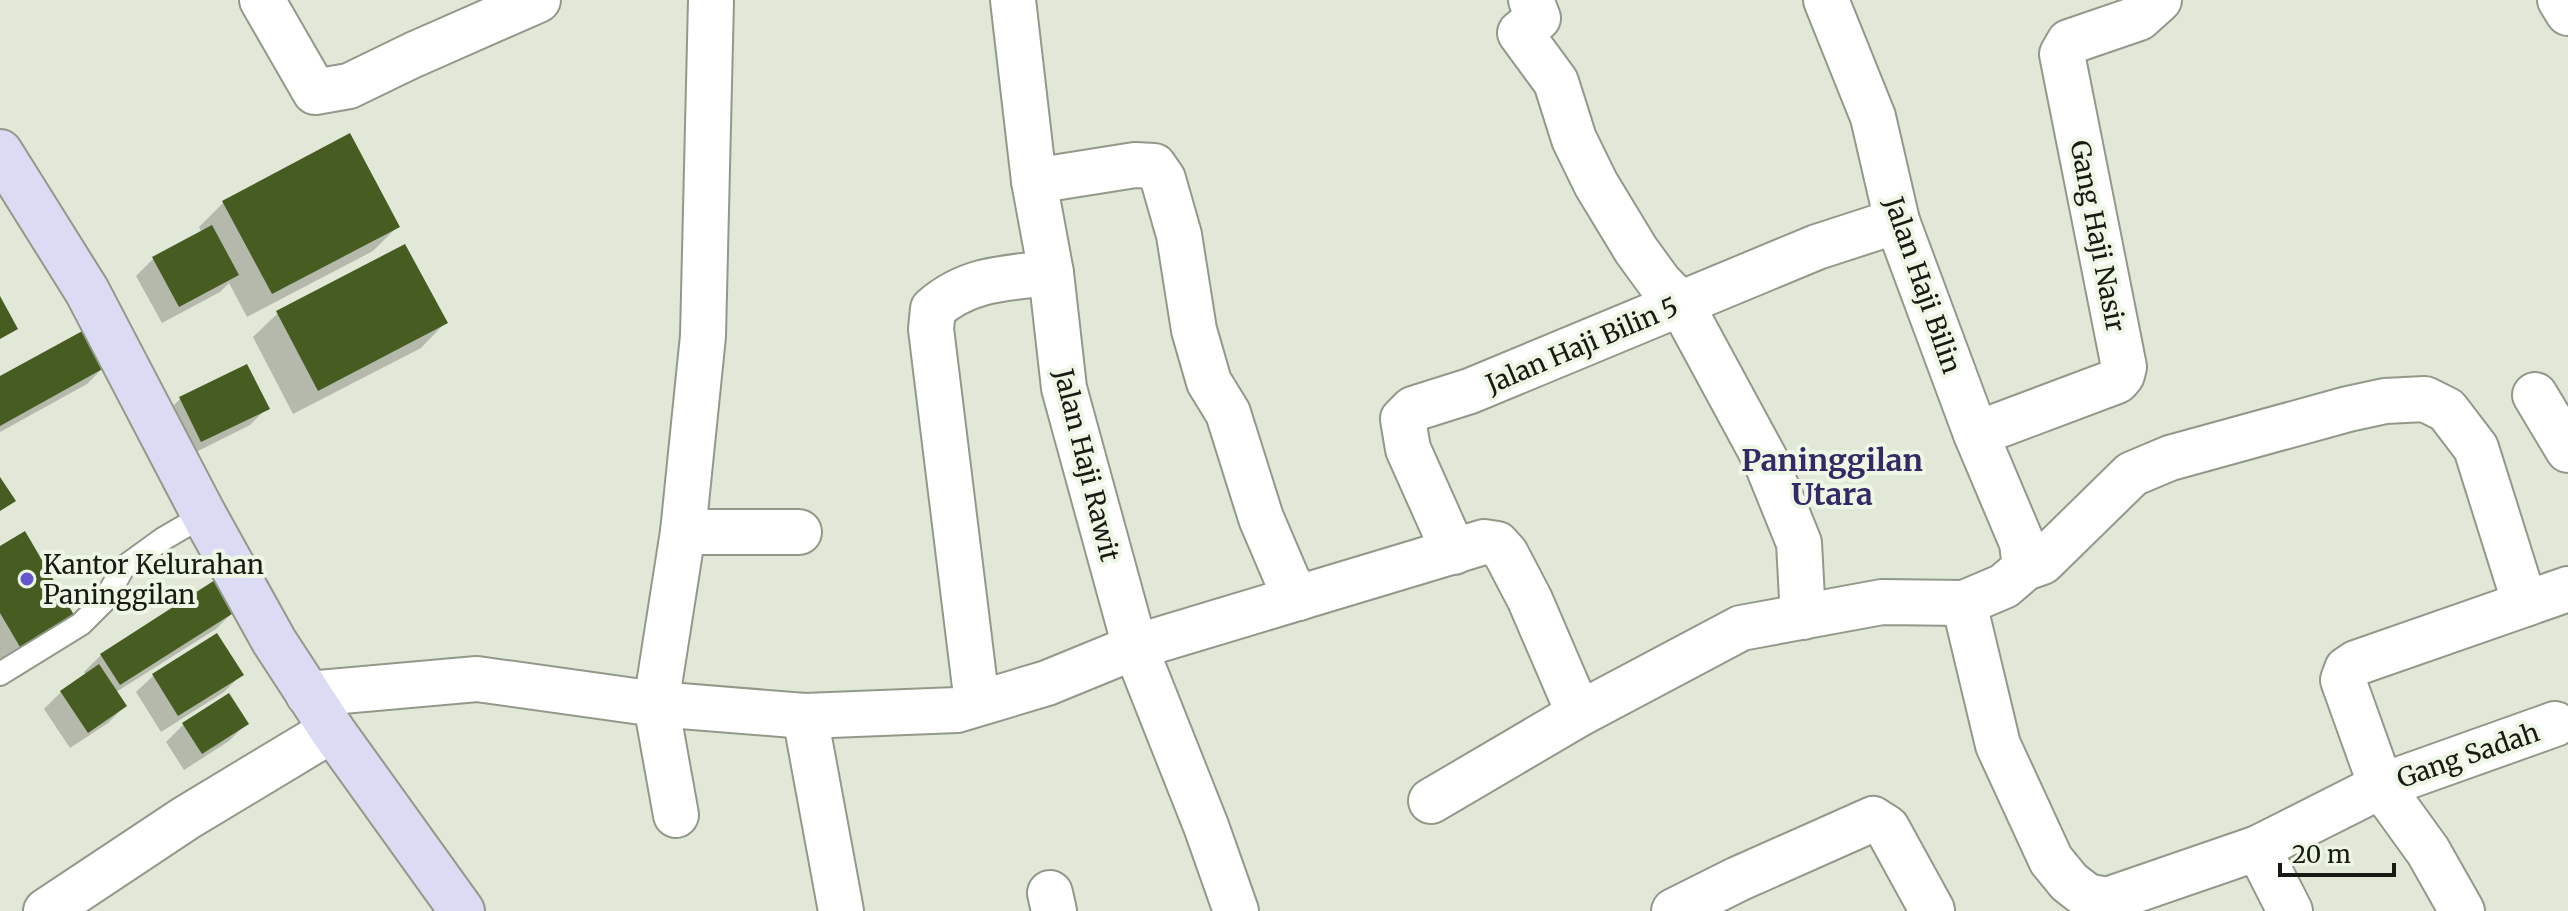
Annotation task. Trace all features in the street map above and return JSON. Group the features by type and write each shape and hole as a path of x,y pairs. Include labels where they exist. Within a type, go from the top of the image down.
{"main road":[{"path":"0,152 87,291 250,602 332,730 462,911"}],"street":[{"path":"262,0 315,92 349,86 538,0"},
{"path":"676,815 656,704 683,532 703,336 711,0"},
{"name":"Jalan Haji Rawit","path":"1013,0 1034,181 1051,273 1064,388 1135,647 1236,911"},
{"path":"1531,0 1538,18 1520,33 1556,82 1574,139 1596,184 1636,250 1660,283 1681,304 1765,459 1799,543 1803,617"},
{"name":"Jalan Haji Bilin","path":"1826,0 1873,117 1897,221 1976,434 2022,543 2025,568"},
{"name":"Gang Haji Nasir","path":"1976,434 2117,381 2122,375 2124,367 2062,54 2069,42 2139,18 2159,0"},
{"path":"2560,0 2568,13"},
{"path":"1034,181 1135,165 1154,166 1163,179 1179,235 1194,330 1209,382 1228,413 1261,518 1287,579 1299,598"},
{"name":"Jalan Haji Bilin 5","path":"1454,552 1408,449 1403,419 1413,409 1470,391 1817,247 1897,221"},
{"path":"977,703 931,329 933,309 947,297 981,281 1051,273"},
{"path":"2535,395 2568,450"},
{"path":"1431,801 1579,714 1741,628 1882,602 1964,603 2004,586 2025,568 2042,562 2132,474 2170,458 2385,401 2425,399 2447,410 2476,448 2525,604"},
{"path":"683,532 799,532"},
{"path":"308,694 477,679 656,704 805,716 957,710 1047,683 1135,647 1484,542 1497,544 1506,554 1530,600 1579,714"},
{"path":"2462,911 2428,851 2381,786 2343,680 2347,669 2356,663 2568,589"},
{"name":"Gang Sadah","path":"1964,603 1998,745 2051,860 2069,882 2087,896 2107,900 2258,848 2381,786 2555,724"},
{"path":"805,716 841,911"},
{"path":"46,911 186,818 332,730"},
{"path":"1674,911 1873,819 1887,828 1932,910"},
{"path":"2258,848 2290,911"}],"lane":[{"path":"0,674 81,624 105,600 123,568 204,515"}],"building":[{"path":"350,133 400,227 272,294 222,201"},
{"path":"212,225 239,275 179,307 152,257"},
{"path":"405,244 448,323 318,391 276,311"},
{"path":"0,296 18,329 0,339"},
{"path":"86,329 106,367 0,426 0,376"},
{"path":"247,364 270,409 201,442 179,397"},
{"path":"0,477 16,501 0,511"},
{"name":"Kantor Kelurahan Paninggilan","path":"25,531 74,615 20,647 0,613 0,546"},
{"path":"215,580 235,612 120,685 100,654"},
{"path":"217,633 244,675 178,716 152,674"},
{"path":"99,664 127,706 88,733 60,691"},
{"path":"229,693 249,724 202,754 182,723"}],"place":[{"name":"Kantor Kelurahan Paninggilan","path":"27,579"}],"district":[{"name":"Paninggilan Utara","path":"1832,477"}]}
